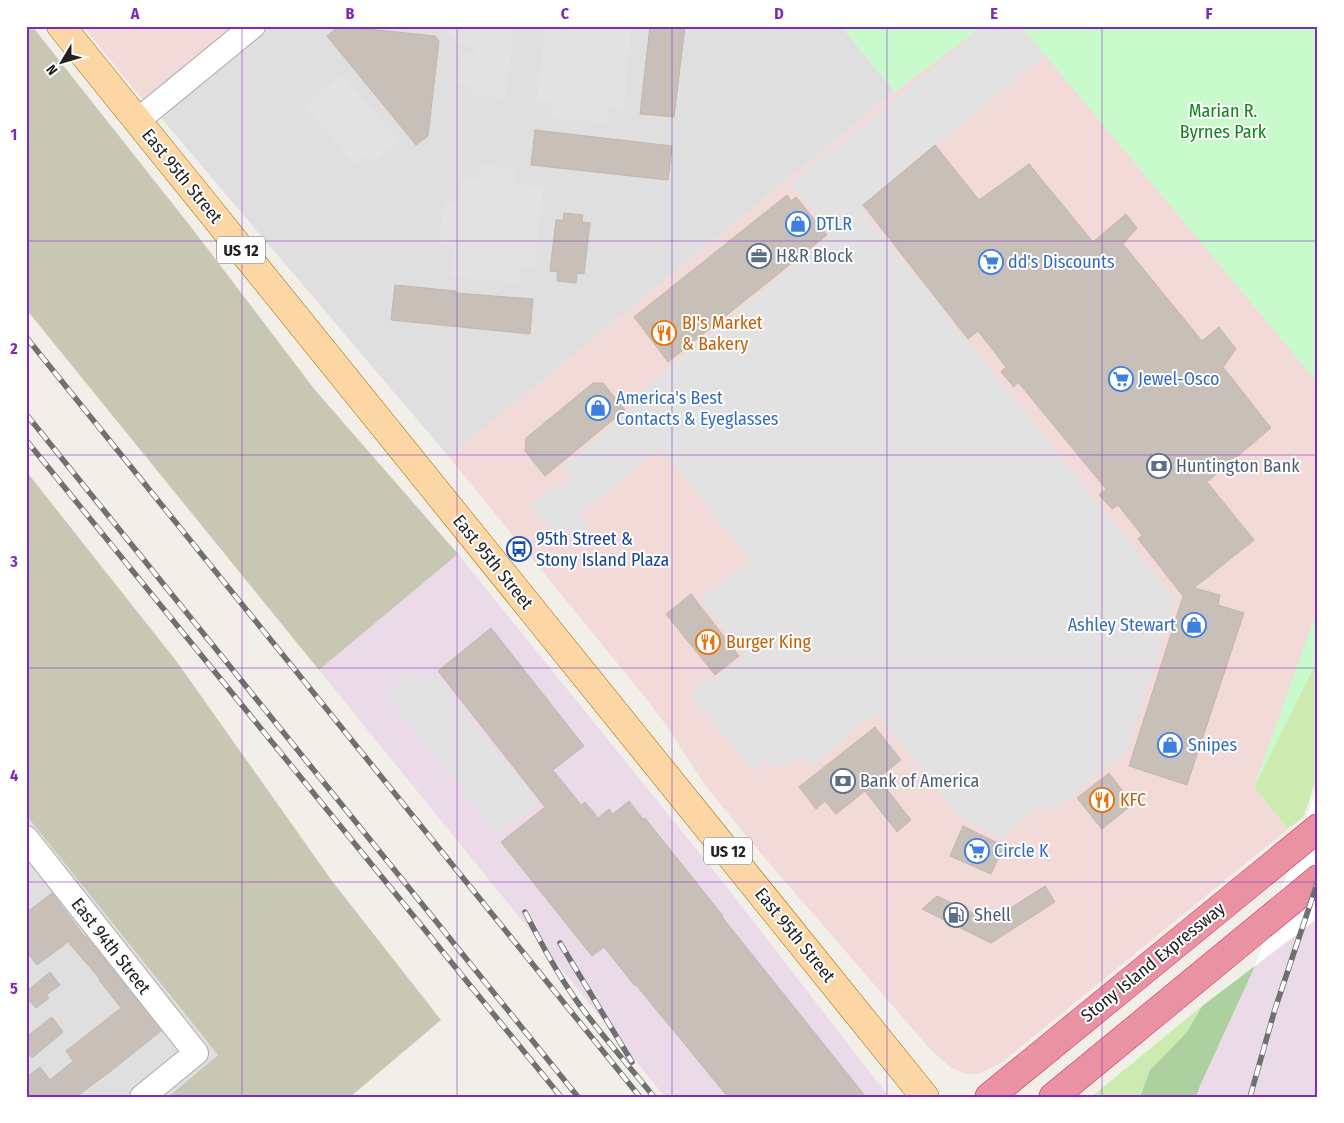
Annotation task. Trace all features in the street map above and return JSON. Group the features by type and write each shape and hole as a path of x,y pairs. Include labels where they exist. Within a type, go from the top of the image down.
{"highway":[{"name":"Stony Island Expressway","path":"989,1097 1318,828"},
{"path":"1053,1097 1318,879"}],"main road":[{"name":"East 95th Street","path":"61,26 926,1097"}],"street":[{"path":"137,120 253,26"},
{"name":"East 94th Street","path":"31,854 196,1053 142,1097"}],"shaded area":[{"path":"26,26 32,26 191,227 315,390 458,554 319,670 26,309"},
{"path":"83,26 236,26 143,100"},
{"path":"246,26 841,26 895,92 449,457 150,105"},
{"path":"448,26 495,26 514,29 505,98 473,94 473,86 458,84 462,53 476,54 477,48 461,45 450,35"},
{"path":"545,26 631,26 624,109 609,107 608,123 550,118 552,102 537,101"},
{"path":"976,26 1025,26 1318,382 1318,607 1254,788 1288,829 1001,1063 978,1074 966,1074 951,1068 930,1049 751,842 705,785 666,725 644,696 449,457"},
{"path":"985,26 1020,26 1045,56 860,207 1175,599 1127,752 1059,806 1036,809 1001,838 960,818 876,713 810,767 802,756 786,768 766,763 754,771 689,694 709,676 713,681 745,655 700,599 750,559 660,448 580,514 590,527 577,536 573,533 562,542 530,505 554,486 559,489 570,479 561,468 632,409 627,402 831,235 790,184"},
{"path":"342,74 399,141 373,163 366,155 354,164 305,105"},
{"path":"481,165 517,169 515,184 543,187 534,269 520,267 518,283 451,276 454,247 439,245 444,202 459,204 462,177 479,179"},
{"path":"26,471 177,662 332,881 441,1020 350,1097 168,1097 218,1055 26,815"},
{"path":"458,554 726,886 889,1097 665,1097 319,670"},
{"path":"412,671 422,682 433,673 538,802 498,834 385,693"},
{"path":"26,815 219,1056 168,1097 26,1097"},
{"path":"1318,918 1318,1097 1196,1097 1255,966"}],"green space":[{"path":"841,26 983,26 895,92"},
{"name":"Marian R. Byrnes Park","path":"1021,26 1318,26 1318,383"},
{"path":"1318,607 1318,773 1304,816 1288,829 1254,788"},
{"path":"1318,607 1318,659 1254,788"},
{"path":"1255,966 1196,1097 1140,1097 1150,1070 1187,1032 1202,1006"},
{"path":"1202,1006 1187,1032 1150,1070 1140,1097 1091,1097"}],"pier":[{"path":"1318,784 1318,918 1255,966"}],"building":[{"path":"339,26 435,36 439,41 428,136 416,145 327,36"},
{"path":"650,26 685,26 674,117 640,114"},
{"path":"535,130 672,146 668,180 531,165"},
{"path":"935,145 979,200 1029,164 1093,242 1126,214 1137,228 1123,244 1202,341 1219,327 1236,349 1223,367 1271,428 1207,482 1254,540 1194,588 1220,595 1218,605 1244,613 1187,785 1129,766 1183,596 1138,539 1142,535 1118,505 1112,509 1099,495 1106,489 1018,382 1014,387 1001,372 1006,367 978,331 968,339 863,205"},
{"path":"787,195 791,201 796,197 827,235 668,362 634,317"},
{"path":"564,213 583,215 582,222 590,223 584,274 577,273 576,283 557,281 558,272 550,271 556,220 563,220"},
{"path":"395,285 456,291 456,293 533,299 530,334 391,320"},
{"path":"593,383 603,383 625,410 545,476 525,451 526,438"},
{"name":"Burger King","path":"691,594 739,656 715,675 666,614"},
{"path":"491,628 584,746 553,770 581,805 585,802 598,818 609,809 613,814 629,801 643,819 645,818 866,1097 728,1097 604,947 592,956 501,842 545,807 438,671"},
{"name":"Bank of America","path":"875,727 901,760 878,778 911,820 897,832 865,791 836,814 825,801 816,809 799,787"},
{"name":"KFC","path":"1109,773 1128,798 1123,802 1128,808 1102,829 1077,798"},
{"name":"Circle K","path":"963,826 1004,846 991,874 950,856"},
{"name":"Shell","path":"1045,886 1055,902 991,943 922,909 937,896 990,921"},
{"path":"52,893 161,1031 76,1097 26,1097 26,1078 40,1067 50,1080 73,1061 66,1051 121,1008 100,979 68,942 37,965 26,951 26,913"},
{"path":"50,972 60,985 46,995 49,998 36,1008 26,997 26,992"},
{"path":"52,1017 63,1032 32,1058 26,1051 26,1037"}],"railway":[{"path":"26,337 640,1097"},
{"path":"26,414 578,1097"},
{"path":"26,440 561,1097"},
{"path":"1250,1097 1275,1009 1318,881"},
{"path":"525,912 551,961 573,996 654,1097"},
{"path":"560,943 632,1062"}],"place":[{"name":"DTLR","path":"798,224"},
{"name":"H&R Block","path":"759,256"},
{"name":"dd's Discounts","path":"991,262"},
{"name":"BJ's Market & Bakery","path":"664,333"},
{"name":"Jewel-Osco","path":"1121,379"},
{"name":"America's Best Contacts & Eyeglasses","path":"598,408"},
{"name":"Huntington Bank","path":"1159,466"},
{"name":"95th Street & Stony Island Plaza","path":"519,549"},
{"name":"Ashley Stewart","path":"1194,625"},
{"name":"Burger King","path":"708,642"},
{"name":"Snipes","path":"1170,745"},
{"name":"Bank of America","path":"843,781"},
{"name":"KFC","path":"1102,800"},
{"name":"Circle K","path":"977,851"},
{"name":"Shell","path":"956,915"}]}
